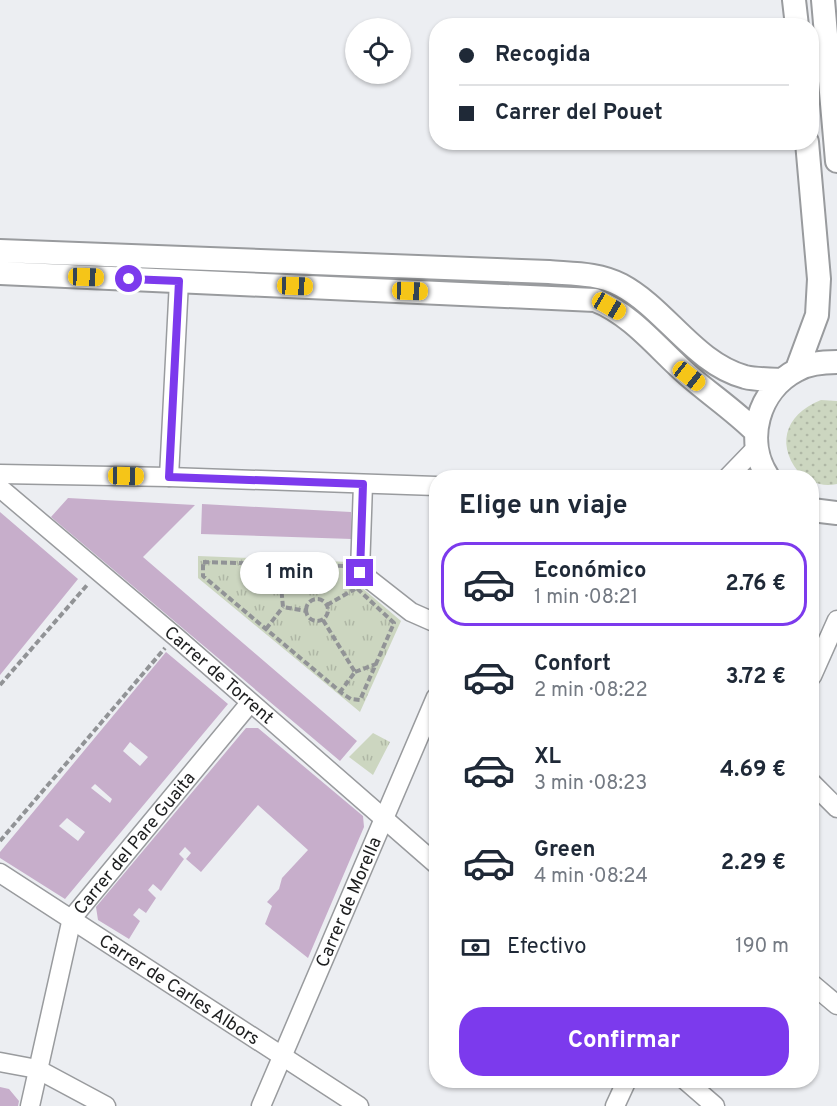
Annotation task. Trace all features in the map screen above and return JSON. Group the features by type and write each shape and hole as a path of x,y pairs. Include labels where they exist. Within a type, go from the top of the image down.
{"street":[{"path":"794,0 796,18"},
{"path":"822,0 837,161"},
{"path":"763,470 756,440 757,423 766,399 790,374 817,315 819,279 808,150"},
{"path":"0,251 549,272 596,276 620,285 637,295 706,357 746,378 790,374 817,362 837,362"},
{"path":"0,273 595,300 622,313 689,376 740,416 756,440"},
{"path":"169,477 179,281"},
{"path":"733,470 756,440"},
{"path":"0,474 429,486"},
{"path":"363,484 360,573 411,612 429,619"},
{"name":"Carrer de Torrent","path":"0,488 176,637 429,858"},
{"path":"819,511 837,513"},
{"path":"819,660 837,620"},
{"name":"Carrer del Pare Guaita","path":"30,1106 72,918 250,703"},
{"name":"Carrer de Morella","path":"261,1106 429,713"},
{"path":"819,790 837,808"},
{"name":"Carrer de Carles Albors","path":"0,873 360,1106"},
{"path":"819,990 837,1005"},
{"path":"0,1062 37,1069 106,1106"},
{"path":"615,1106 623,1088"},
{"path":"694,1088 715,1106"}],"path":[{"path":"203,562 347,566 347,579 358,587 394,623 360,700 351,699 340,692 203,576 203,562"},
{"path":"266,629 283,607 279,565"},
{"path":"0,685 88,583 99,574"},
{"path":"327,605 358,587"},
{"path":"313,599 324,600 327,605 328,614 322,620 312,620 306,611 307,604 313,599"},
{"path":"283,607 306,611"},
{"path":"322,620 355,672"},
{"path":"0,841 176,637"},
{"path":"340,692 355,672 376,664"}],"green space":[{"path":"821,400 837,401 837,484 819,483 819,470 797,470 789,455 786,444 787,433 798,414"},
{"path":"198,556 351,562 351,575 360,586 401,621 360,712 198,578"},
{"path":"373,733 390,742 373,775 349,757"}],"building":[{"path":"68,498 195,505 143,557 357,741 340,761 51,517"},
{"path":"202,504 351,512 352,539 201,534"},
{"path":"0,512 78,579 0,675"},
{"path":"166,652 228,704 65,899 0,858 0,852","holes":["130,742 148,757 140,766 123,751","95,784 112,799 110,803 91,788","67,818 85,832 78,841 59,826"]},
{"path":"246,728 258,728 363,816 364,827 308,958 265,924 272,906 267,902 279,889 282,878 308,850 258,805 201,872 186,859 191,853 185,847 179,854 184,859 161,891 153,884 148,890 156,898 146,913 139,908 133,915 140,921 129,939 98,920 96,907"},
{"path":"0,1087 9,1089 19,1101 18,1106 0,1106"}],"route":[{"path":"129,279 179,281 169,477 363,484 360,573"}]}
